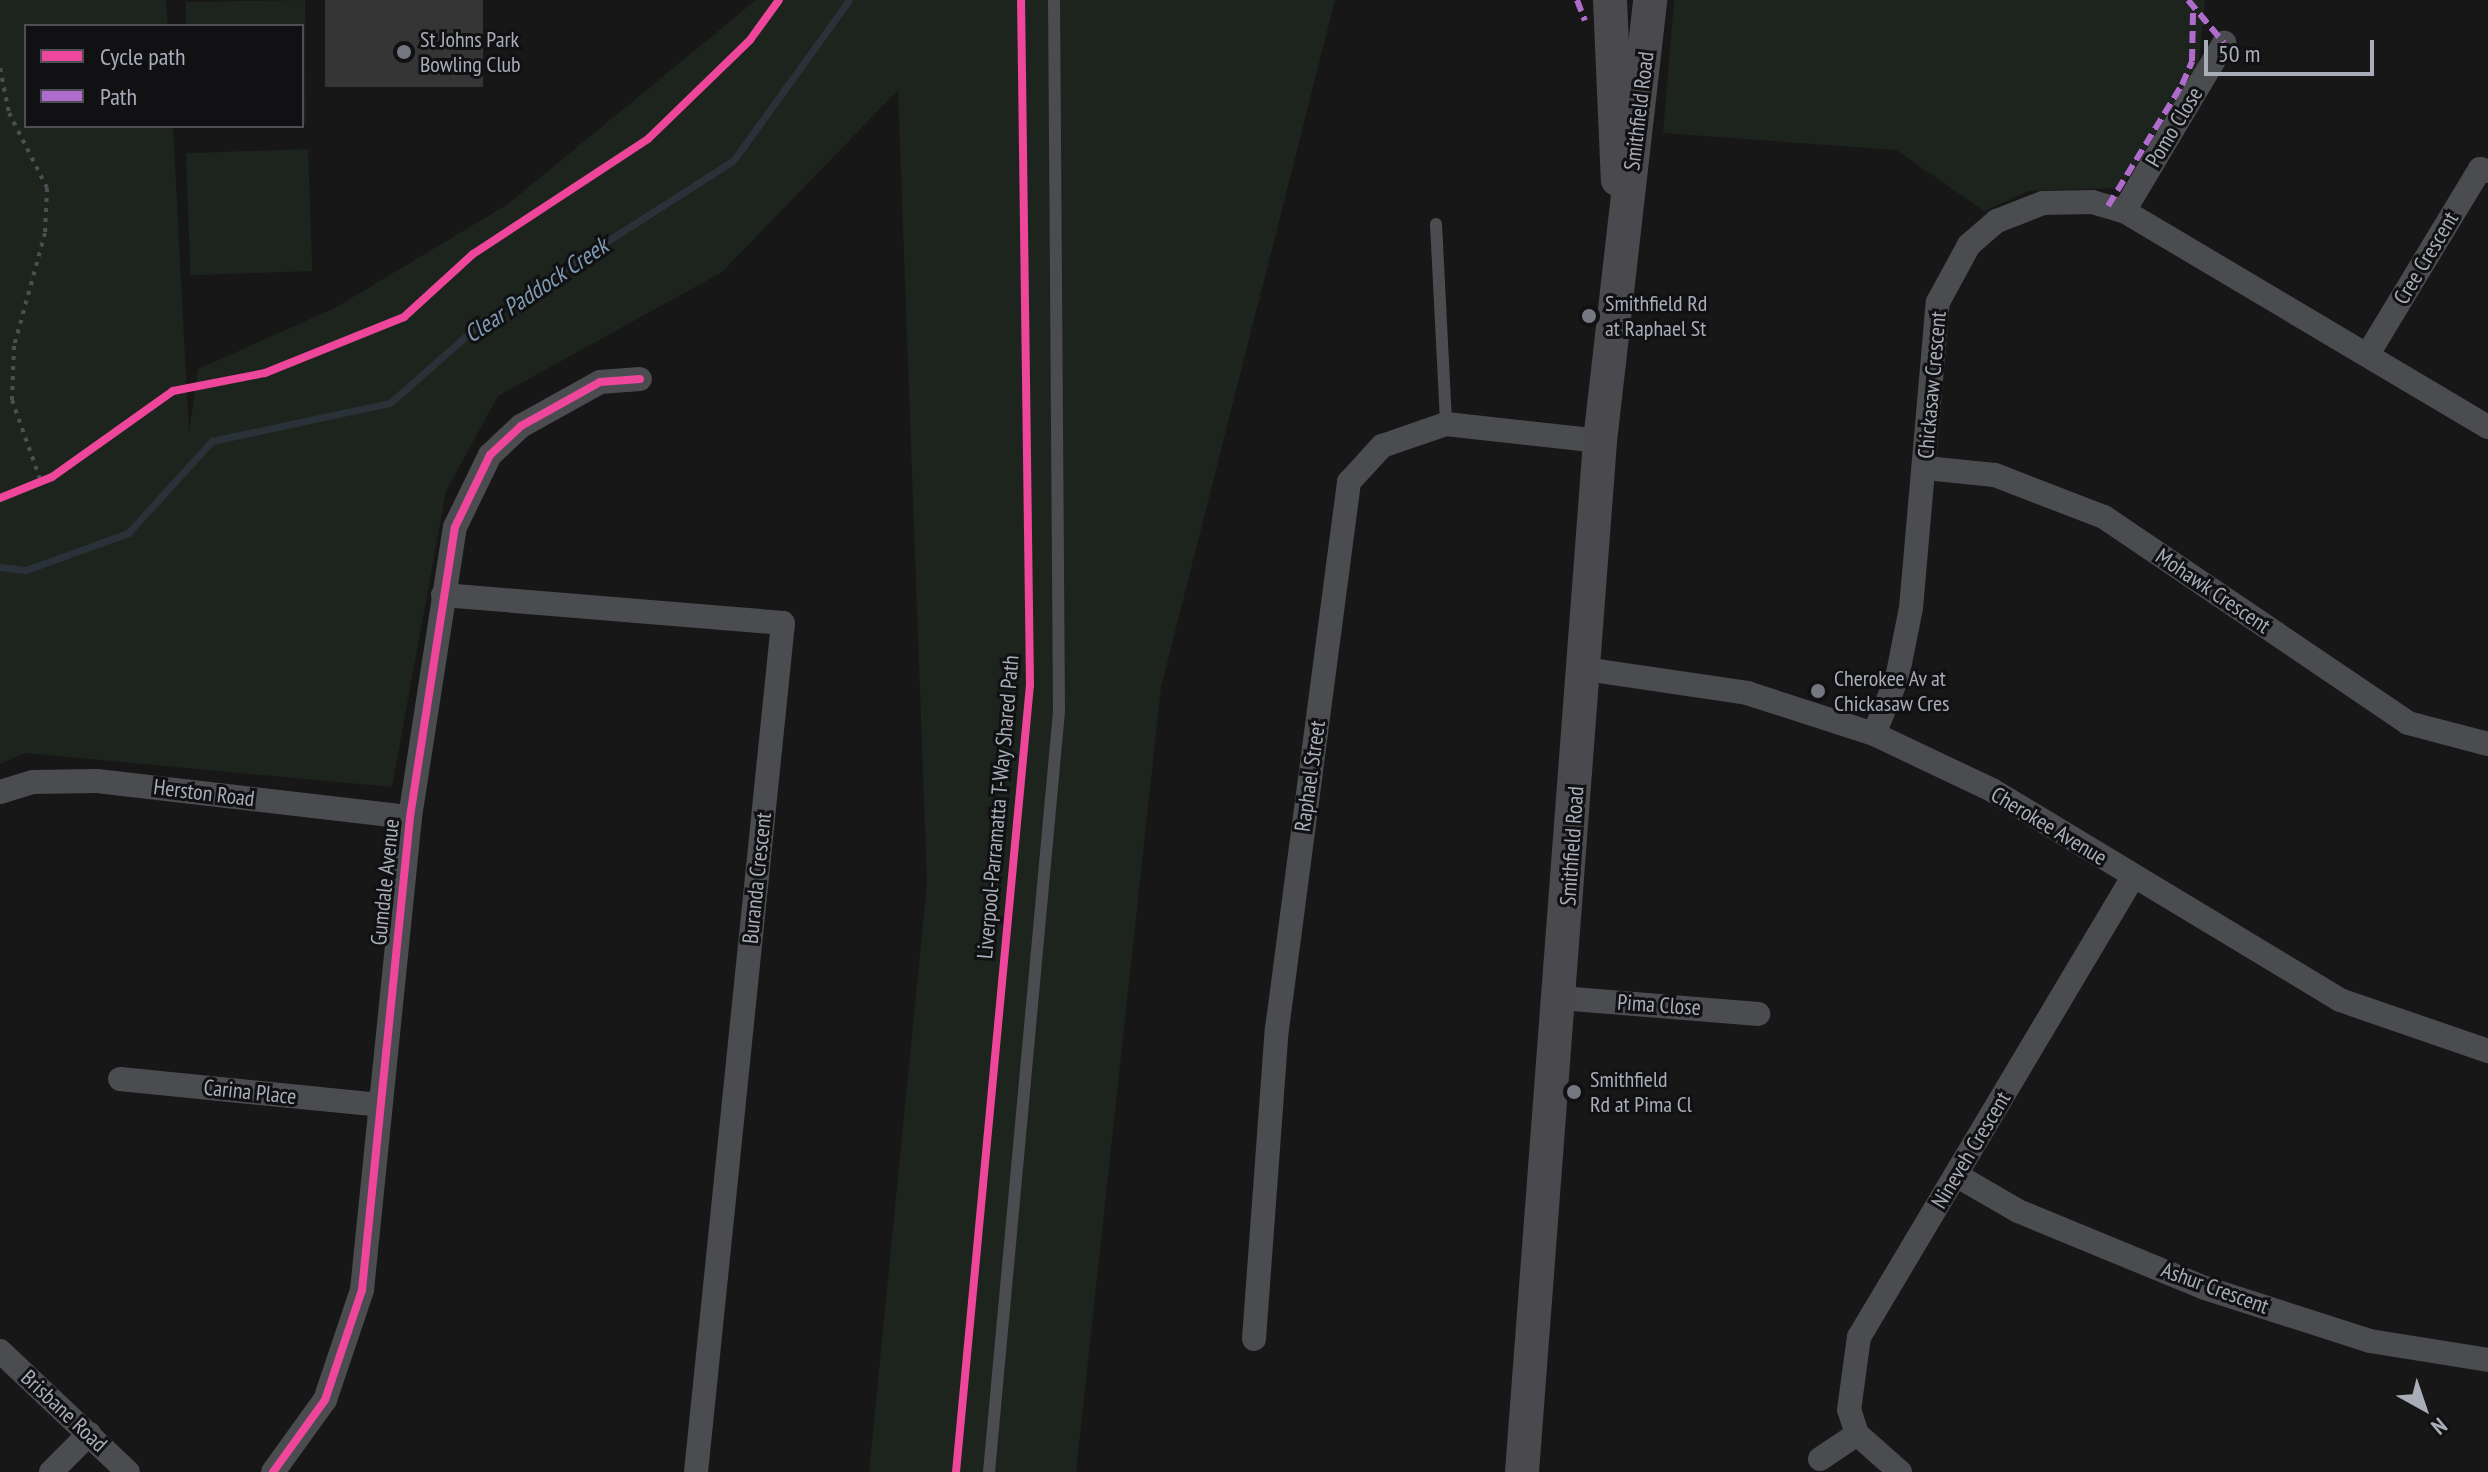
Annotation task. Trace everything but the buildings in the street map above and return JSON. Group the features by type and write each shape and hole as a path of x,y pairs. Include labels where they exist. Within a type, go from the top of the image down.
{"main road":[{"name":"Smithfield Road","path":"1610,0 1622,220"},
{"name":"Smithfield Road","path":"1522,1472 1600,441 1622,220 1638,147 1650,0"}],"street":[{"name":"Pomo Close","path":"2124,211 2224,43"},
{"name":"Cree Crescent","path":"2368,354 2480,169 2488,171"},
{"name":"Chickasaw Crescent","path":"1874,734 1897,678 1911,608 1926,468 1938,302 1969,245 1997,221 2043,203 2092,202 2124,211 2488,427"},
{"name":"Gumdale Avenue","path":"273,1472 325,1400 347,1348 362,1290 410,817 455,527 490,455 553,406 600,382 640,379"},
{"name":"Raphael Street","path":"1254,1339 1277,1029 1349,482 1382,446 1446,424 1600,441"},
{"name":"Mohawk Crescent","path":"1926,468 1995,475 2104,517 2408,723 2488,744"},
{"name":"Buranda Crescent","path":"443,595 783,623 696,1472"},
{"name":"Cherokee Avenue","path":"1585,669 1734,690 1874,734 1992,790 2340,1000 2488,1051"},
{"name":"Herston Road","path":"0,792 33,782 97,781 410,817"},
{"name":"Nineveh Crescent","path":"1857,1434 1849,1410 1859,1337 2133,877"},
{"name":"Pima Close","path":"1560,998 1758,1014"},
{"name":"Carina Place","path":"120,1079 380,1105"},
{"name":"Ashur Crescent","path":"1956,1175 2018,1211 2205,1288 2370,1341 2488,1360"},
{"name":"Brisbane Road","path":"0,1351 128,1472"},
{"path":"51,1472 89,1434"},
{"path":"1820,1459 1857,1434 1900,1472"}],"lane":[{"path":"989,1472 1059,712 1054,0"},
{"path":"1436,224 1446,424"}],"path":[{"path":"0,68 9,113 47,188 45,233 14,346 12,400 41,482"},
{"path":"28,487 52,477"}],"shaded area":[{"path":"0,0 166,0 168,24 24,24 24,128 173,128 189,433 198,369 335,308 508,204 756,0 1335,0 1161,687 1076,1472 869,1472 927,883 898,90 722,272 498,396 446,491 392,787 25,753 0,764"},
{"path":"305,0 306,123 304,24 186,24 186,2"},
{"path":"1674,0 2205,0 2198,71 2121,188 2028,191 1984,211 1896,150 1663,133"},
{"path":"308,149 312,271 190,275 186,153"}],"waterway":[{"name":"Clear Paddock Creek","path":"0,567 26,570 128,533 212,441 390,403 484,320 733,161 849,0"}],"marked path":[{"path":"1577,0 1585,21"},
{"path":"2188,0 2224,43"},
{"path":"2108,206 2182,85 2192,61 2193,13"}],"cycle path":[{"path":"0,498 52,477 173,391 265,373 404,317 473,254 648,139 750,40 779,0"},
{"name":"Liverpool-Parramatta T-Way Shared Path","path":"956,1472 1030,685 1021,0"},
{"path":"273,1472 325,1400 362,1290 410,817 455,527 490,455 521,426 600,382 640,379"}],"place":[{"name":"St Johns Park Bowling Club","path":"404,52"},
{"name":"Smithfield Rd at Raphael St","path":"1589,316"},
{"name":"Cherokee Av at Chickasaw Cres","path":"1818,691"},
{"name":"Smithfield Rd at Pima Cl","path":"1574,1092"}]}
